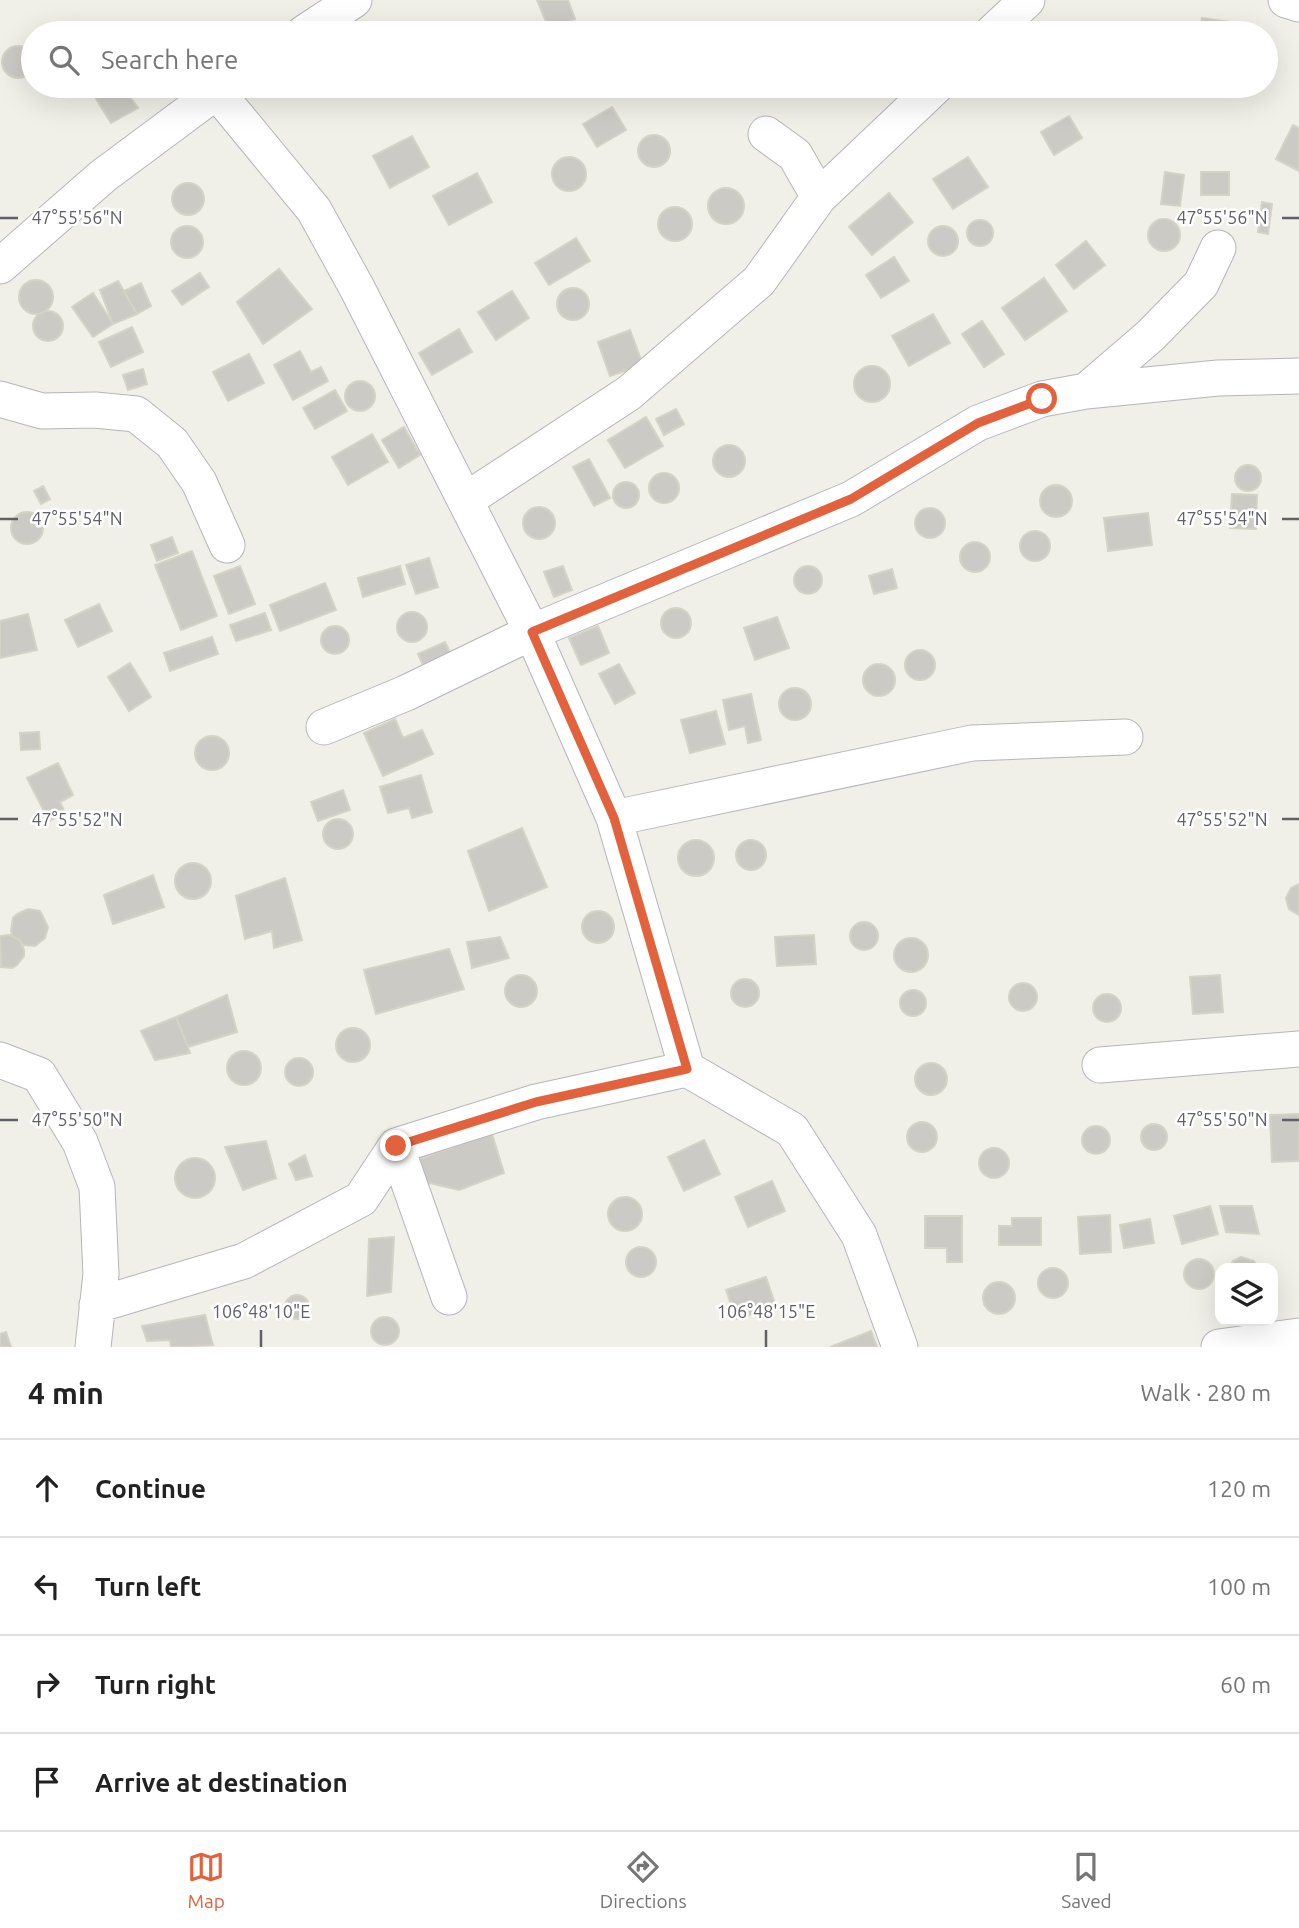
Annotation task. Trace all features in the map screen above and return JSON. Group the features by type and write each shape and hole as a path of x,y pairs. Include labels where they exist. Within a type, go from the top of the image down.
{"street":[{"path":"322,21 354,0"},
{"path":"1005,21 1027,0"},
{"path":"1286,0 1299,4"},
{"path":"0,266 103,176 207,98"},
{"path":"228,98 314,210 357,288 532,632 614,818 687,1069"},
{"path":"466,500 629,393 759,281 819,197 923,98"},
{"path":"766,134 795,155 819,197"},
{"path":"1086,391 1150,336 1201,284 1218,248"},
{"path":"324,727 406,693 532,632 851,499 978,423 1042,399 1086,391 1219,379 1299,376"},
{"path":"0,399 42,411 95,410 136,414 172,443 199,482 226,545"},
{"path":"614,818 972,743 1125,737"},
{"path":"1100,1065 1299,1049"},
{"path":"0,1060 39,1075 80,1142 97,1187 102,1275 93,1347"},
{"path":"97,1305 244,1261 361,1199 396,1146 536,1102 687,1069 792,1130 859,1235 900,1347"},
{"path":"396,1146 449,1297"},
{"path":"1219,1347 1283,1341"}],"building":[{"path":"537,0 568,0 575,19 546,21"},
{"path":"1202,18 1224,21 1202,21"},
{"path":"21,46 21,78 18,78 7,73 2,62 7,51"},
{"path":"95,98 131,98 138,108 111,123"},
{"path":"612,107 626,130 597,147 583,124"},
{"path":"1069,116 1082,138 1054,155 1041,132"},
{"path":"1293,125 1299,128 1299,171 1276,159"},
{"path":"654,135 665,140 670,151 665,162 654,167 643,162 638,151 643,140"},
{"path":"412,136 429,167 390,188 373,156"},
{"path":"569,157 581,162 586,174 581,186 569,191 557,186 552,174 557,162"},
{"path":"968,157 988,187 953,209 933,179"},
{"path":"1165,172 1184,175 1180,206 1161,204"},
{"path":"1201,172 1229,172 1229,195 1201,195"},
{"path":"477,173 492,202 449,225 433,196"},
{"path":"188,183 200,187 204,199 200,211 188,215 176,211 172,199 176,187"},
{"path":"726,188 739,193 744,206 739,219 726,224 713,219 708,206 713,193"},
{"path":"889,193 913,222 872,255 849,227"},
{"path":"1262,202 1272,204 1268,234 1258,232"},
{"path":"675,207 687,212 692,224 687,236 675,241 663,236 658,224 663,212"},
{"path":"1164,219 1176,223 1180,235 1176,247 1164,251 1152,247 1148,235 1152,223"},
{"path":"980,220 989,224 993,233 989,242 980,246 971,242 967,233 971,224"},
{"path":"187,226 198,231 203,242 198,253 187,258 176,253 171,242 176,231"},
{"path":"943,226 954,230 958,241 954,252 943,256 932,252 928,241 932,230"},
{"path":"576,238 590,261 549,285 535,263"},
{"path":"1086,241 1105,265 1074,289 1056,265"},
{"path":"894,257 909,281 881,298 866,275"},
{"path":"279,269 312,309 263,344 237,302"},
{"path":"200,273 209,287 182,305 172,291"},
{"path":"1044,278 1067,311 1025,340 1002,308"},
{"path":"36,280 48,285 53,297 48,309 36,314 24,309 19,297 24,285"},
{"path":"118,281 137,314 113,324 100,290"},
{"path":"141,283 151,306 137,314 124,291"},
{"path":"573,288 585,292 589,304 585,316 573,320 561,316 557,304 561,292"},
{"path":"512,291 529,318 496,340 478,312"},
{"path":"93,293 113,324 93,337 72,307"},
{"path":"48,311 59,315 63,326 59,337 48,341 37,337 33,326 37,315"},
{"path":"933,314 950,343 909,366 892,336"},
{"path":"982,321 1004,354 984,367 962,334"},
{"path":"132,327 143,352 111,367 99,342"},
{"path":"459,329 472,352 432,375 419,353"},
{"path":"630,330 643,365 610,376 598,342"},
{"path":"300,351 311,372 321,367 328,381 293,400 274,365"},
{"path":"249,354 264,383 228,401 213,372"},
{"path":"872,366 885,371 890,384 885,397 872,402 859,397 854,384 859,371"},
{"path":"143,369 147,384 128,390 123,375"},
{"path":"360,381 366,382 374,390 374,402 366,410 360,411 354,410 346,402 345,396 346,390 354,382"},
{"path":"335,390 347,411 315,429 303,408"},
{"path":"676,409 684,424 664,435 656,419"},
{"path":"646,417 663,446 625,468 608,440"},
{"path":"404,427 420,455 399,468 382,440"},
{"path":"372,434 388,462 348,485 332,457"},
{"path":"729,445 740,450 745,461 740,472 729,477 718,472 713,461 718,450"},
{"path":"589,459 610,498 594,506 573,467"},
{"path":"1248,465 1257,469 1261,478 1257,487 1248,491 1239,487 1235,478 1239,469"},
{"path":"664,473 670,474 678,482 678,494 670,502 664,503 658,502 650,494 649,488 650,482 658,474"},
{"path":"626,482 635,486 639,495 635,504 626,508 617,504 613,495 617,486"},
{"path":"1056,485 1067,490 1072,501 1067,512 1056,517 1045,512 1040,501 1045,490"},
{"path":"43,486 50,499 41,504 34,491"},
{"path":"1232,494 1257,495 1256,529 1230,528"},
{"path":"539,507 550,512 555,523 550,534 539,539 528,534 523,523 528,512"},
{"path":"930,508 940,513 945,523 940,533 930,538 920,533 915,523 920,513"},
{"path":"27,512 38,517 43,528 38,539 27,544 16,539 11,528 16,517"},
{"path":"1148,513 1152,545 1108,551 1104,518"},
{"path":"1035,531 1045,536 1050,546 1045,556 1035,561 1025,556 1020,546 1025,536"},
{"path":"172,537 178,553 157,561 151,545"},
{"path":"975,542 986,546 990,557 986,568 975,572 964,568 960,557 964,546"},
{"path":"192,551 217,616 181,630 155,565"},
{"path":"429,558 438,587 416,594 406,565"},
{"path":"240,566 255,604 229,614 214,576"},
{"path":"400,566 405,584 363,597 358,578"},
{"path":"563,566 572,590 554,597 544,572"},
{"path":"808,566 818,570 822,580 818,590 808,594 798,590 794,580 798,570"},
{"path":"892,569 897,588 874,594 869,576"},
{"path":"325,583 336,610 280,631 270,605"},
{"path":"99,604 112,631 78,647 65,620"},
{"path":"676,608 687,612 691,623 687,634 676,638 665,634 661,623 665,612"},
{"path":"412,612 418,613 426,621 426,633 418,641 412,642 406,641 398,633 397,627 398,621 406,613"},
{"path":"265,613 271,630 236,641 230,625"},
{"path":"28,614 37,650 0,658 0,621"},
{"path":"777,617 789,648 755,660 744,628"},
{"path":"335,626 345,630 349,640 345,650 335,654 325,650 321,640 325,630"},
{"path":"598,626 609,653 581,665 569,638"},
{"path":"212,637 218,654 170,671 164,653"},
{"path":"445,642 453,659 426,672 418,654"},
{"path":"920,650 931,654 935,665 931,676 920,680 909,676 905,665 909,654"},
{"path":"130,663 151,697 129,711 108,677"},
{"path":"619,664 635,693 615,704 599,674"},
{"path":"879,664 890,669 895,680 890,691 879,696 868,691 863,680 868,669"},
{"path":"795,688 806,693 811,704 806,715 795,720 784,715 779,704 784,693"},
{"path":"751,694 761,740 748,743 745,726 729,730 723,700"},
{"path":"716,711 725,744 690,753 681,720"},
{"path":"395,719 403,738 422,730 433,754 383,776 364,733"},
{"path":"39,732 40,749 21,750 20,733"},
{"path":"212,736 224,741 229,753 224,765 212,770 200,765 195,753 200,741"},
{"path":"58,763 73,795 60,802 65,813 49,821 27,778"},
{"path":"421,775 432,812 412,818 409,808 388,813 380,787"},
{"path":"343,790 350,810 318,821 311,802"},
{"path":"338,819 349,823 353,834 349,845 338,849 327,845 323,834 327,823"},
{"path":"522,828 547,887 489,911 468,851"},
{"path":"696,840 708,846 714,858 708,870 696,876 684,870 678,858 684,846"},
{"path":"751,840 762,844 766,855 762,866 751,870 740,866 736,855 740,844"},
{"path":"193,863 206,868 211,881 206,894 193,899 180,894 175,881 180,868"},
{"path":"153,875 164,907 113,924 104,895"},
{"path":"285,878 302,940 274,948 272,931 245,939 236,896"},
{"path":"1299,884 1299,915 1289,909 1286,898 1291,888"},
{"path":"28,909 40,911 48,927 45,938 35,946 23,945 13,937 11,931 13,918"},
{"path":"598,911 610,915 614,927 610,939 598,943 586,939 582,927 586,915"},
{"path":"864,922 874,926 878,936 874,946 864,950 854,946 850,936 854,926"},
{"path":"10,935 20,940 24,956 12,968 1,967 0,936"},
{"path":"814,935 816,964 777,966 775,937"},
{"path":"500,937 509,958 472,968 467,942"},
{"path":"911,938 923,943 928,955 923,967 911,972 899,967 894,955 899,943"},
{"path":"449,949 464,989 376,1014 364,970"},
{"path":"521,975 532,980 537,991 532,1002 521,1007 510,1002 505,991 510,980"},
{"path":"1220,975 1223,1012 1193,1014 1190,977"},
{"path":"745,979 755,983 759,993 755,1003 745,1007 735,1003 731,993 735,983"},
{"path":"1023,983 1033,987 1037,997 1033,1007 1023,1011 1013,1007 1009,997 1013,987"},
{"path":"913,990 923,993 926,1003 923,1013 913,1016 903,1013 900,1003 903,993"},
{"path":"1107,994 1117,998 1121,1008 1117,1018 1107,1022 1097,1018 1093,1008 1097,998"},
{"path":"227,995 237,1032 188,1047 176,1017"},
{"path":"176,1017 190,1053 155,1060 141,1031"},
{"path":"353,1028 365,1033 370,1045 365,1057 353,1062 341,1057 336,1045 341,1033"},
{"path":"244,1051 256,1056 261,1068 256,1080 244,1085 232,1080 227,1068 232,1056"},
{"path":"299,1058 309,1062 313,1072 309,1082 299,1086 289,1082 285,1072 289,1062"},
{"path":"931,1063 942,1068 947,1079 942,1090 931,1095 920,1090 915,1079 920,1068"},
{"path":"1299,1114 1299,1161 1272,1162 1270,1115"},
{"path":"922,1122 933,1126 937,1137 933,1148 922,1152 911,1148 907,1137 911,1126"},
{"path":"1154,1124 1163,1128 1167,1137 1163,1146 1154,1150 1145,1146 1141,1137 1145,1128"},
{"path":"1096,1126 1106,1130 1110,1140 1106,1150 1096,1154 1086,1150 1082,1140 1086,1130"},
{"path":"492,1134 504,1173 459,1190 425,1182 419,1159"},
{"path":"704,1140 720,1174 684,1191 668,1157"},
{"path":"266,1141 276,1178 243,1190 225,1147"},
{"path":"994,1148 1000,1149 1008,1157 1008,1169 1000,1177 994,1178 988,1177 980,1169 979,1163 980,1157 988,1149"},
{"path":"305,1155 312,1176 296,1180 289,1164"},
{"path":"195,1158 203,1159 209,1164 214,1170 214,1186 209,1192 203,1197 195,1198 187,1197 181,1192 176,1186 175,1178 176,1170 181,1164 187,1159"},
{"path":"772,1181 785,1211 748,1227 735,1197"},
{"path":"625,1197 637,1202 642,1214 637,1226 625,1231 613,1226 608,1214 613,1202"},
{"path":"1210,1206 1218,1234 1182,1244 1174,1216"},
{"path":"1220,1206 1252,1206 1259,1234 1226,1232"},
{"path":"1110,1215 1111,1252 1080,1254 1078,1217"},
{"path":"925,1216 962,1216 962,1262 947,1262 947,1248 925,1248"},
{"path":"1012,1218 1041,1218 1041,1245 999,1245 999,1226 1012,1226"},
{"path":"1150,1219 1154,1243 1124,1248 1120,1225"},
{"path":"394,1237 391,1292 367,1296 369,1239"},
{"path":"641,1247 652,1251 656,1262 652,1273 641,1277 630,1273 626,1262 630,1251"},
{"path":"1241,1257 1255,1263 1232,1263"},
{"path":"1199,1259 1210,1263 1214,1274 1210,1285 1199,1289 1188,1285 1184,1274 1188,1263"},
{"path":"1053,1268 1064,1272 1068,1283 1064,1294 1053,1298 1042,1294 1038,1283 1042,1272"},
{"path":"766,1277 776,1307 736,1319 726,1290"},
{"path":"999,1282 1010,1287 1015,1298 1010,1309 999,1314 988,1309 983,1298 988,1287"},
{"path":"297,1295 306,1298 309,1307 306,1316 297,1319 288,1316 285,1307 288,1298"},
{"path":"205,1315 213,1345 171,1347 170,1340 147,1341 142,1326"},
{"path":"385,1317 395,1321 399,1331 395,1341 385,1345 375,1341 371,1331 375,1321"},
{"path":"871,1331 877,1347 830,1347"},
{"path":"6,1332 11,1347 0,1347 0,1334"}],"route":[{"path":"396,1146 536,1102 687,1069 614,818 532,632 851,499 978,423 1042,399"}]}
